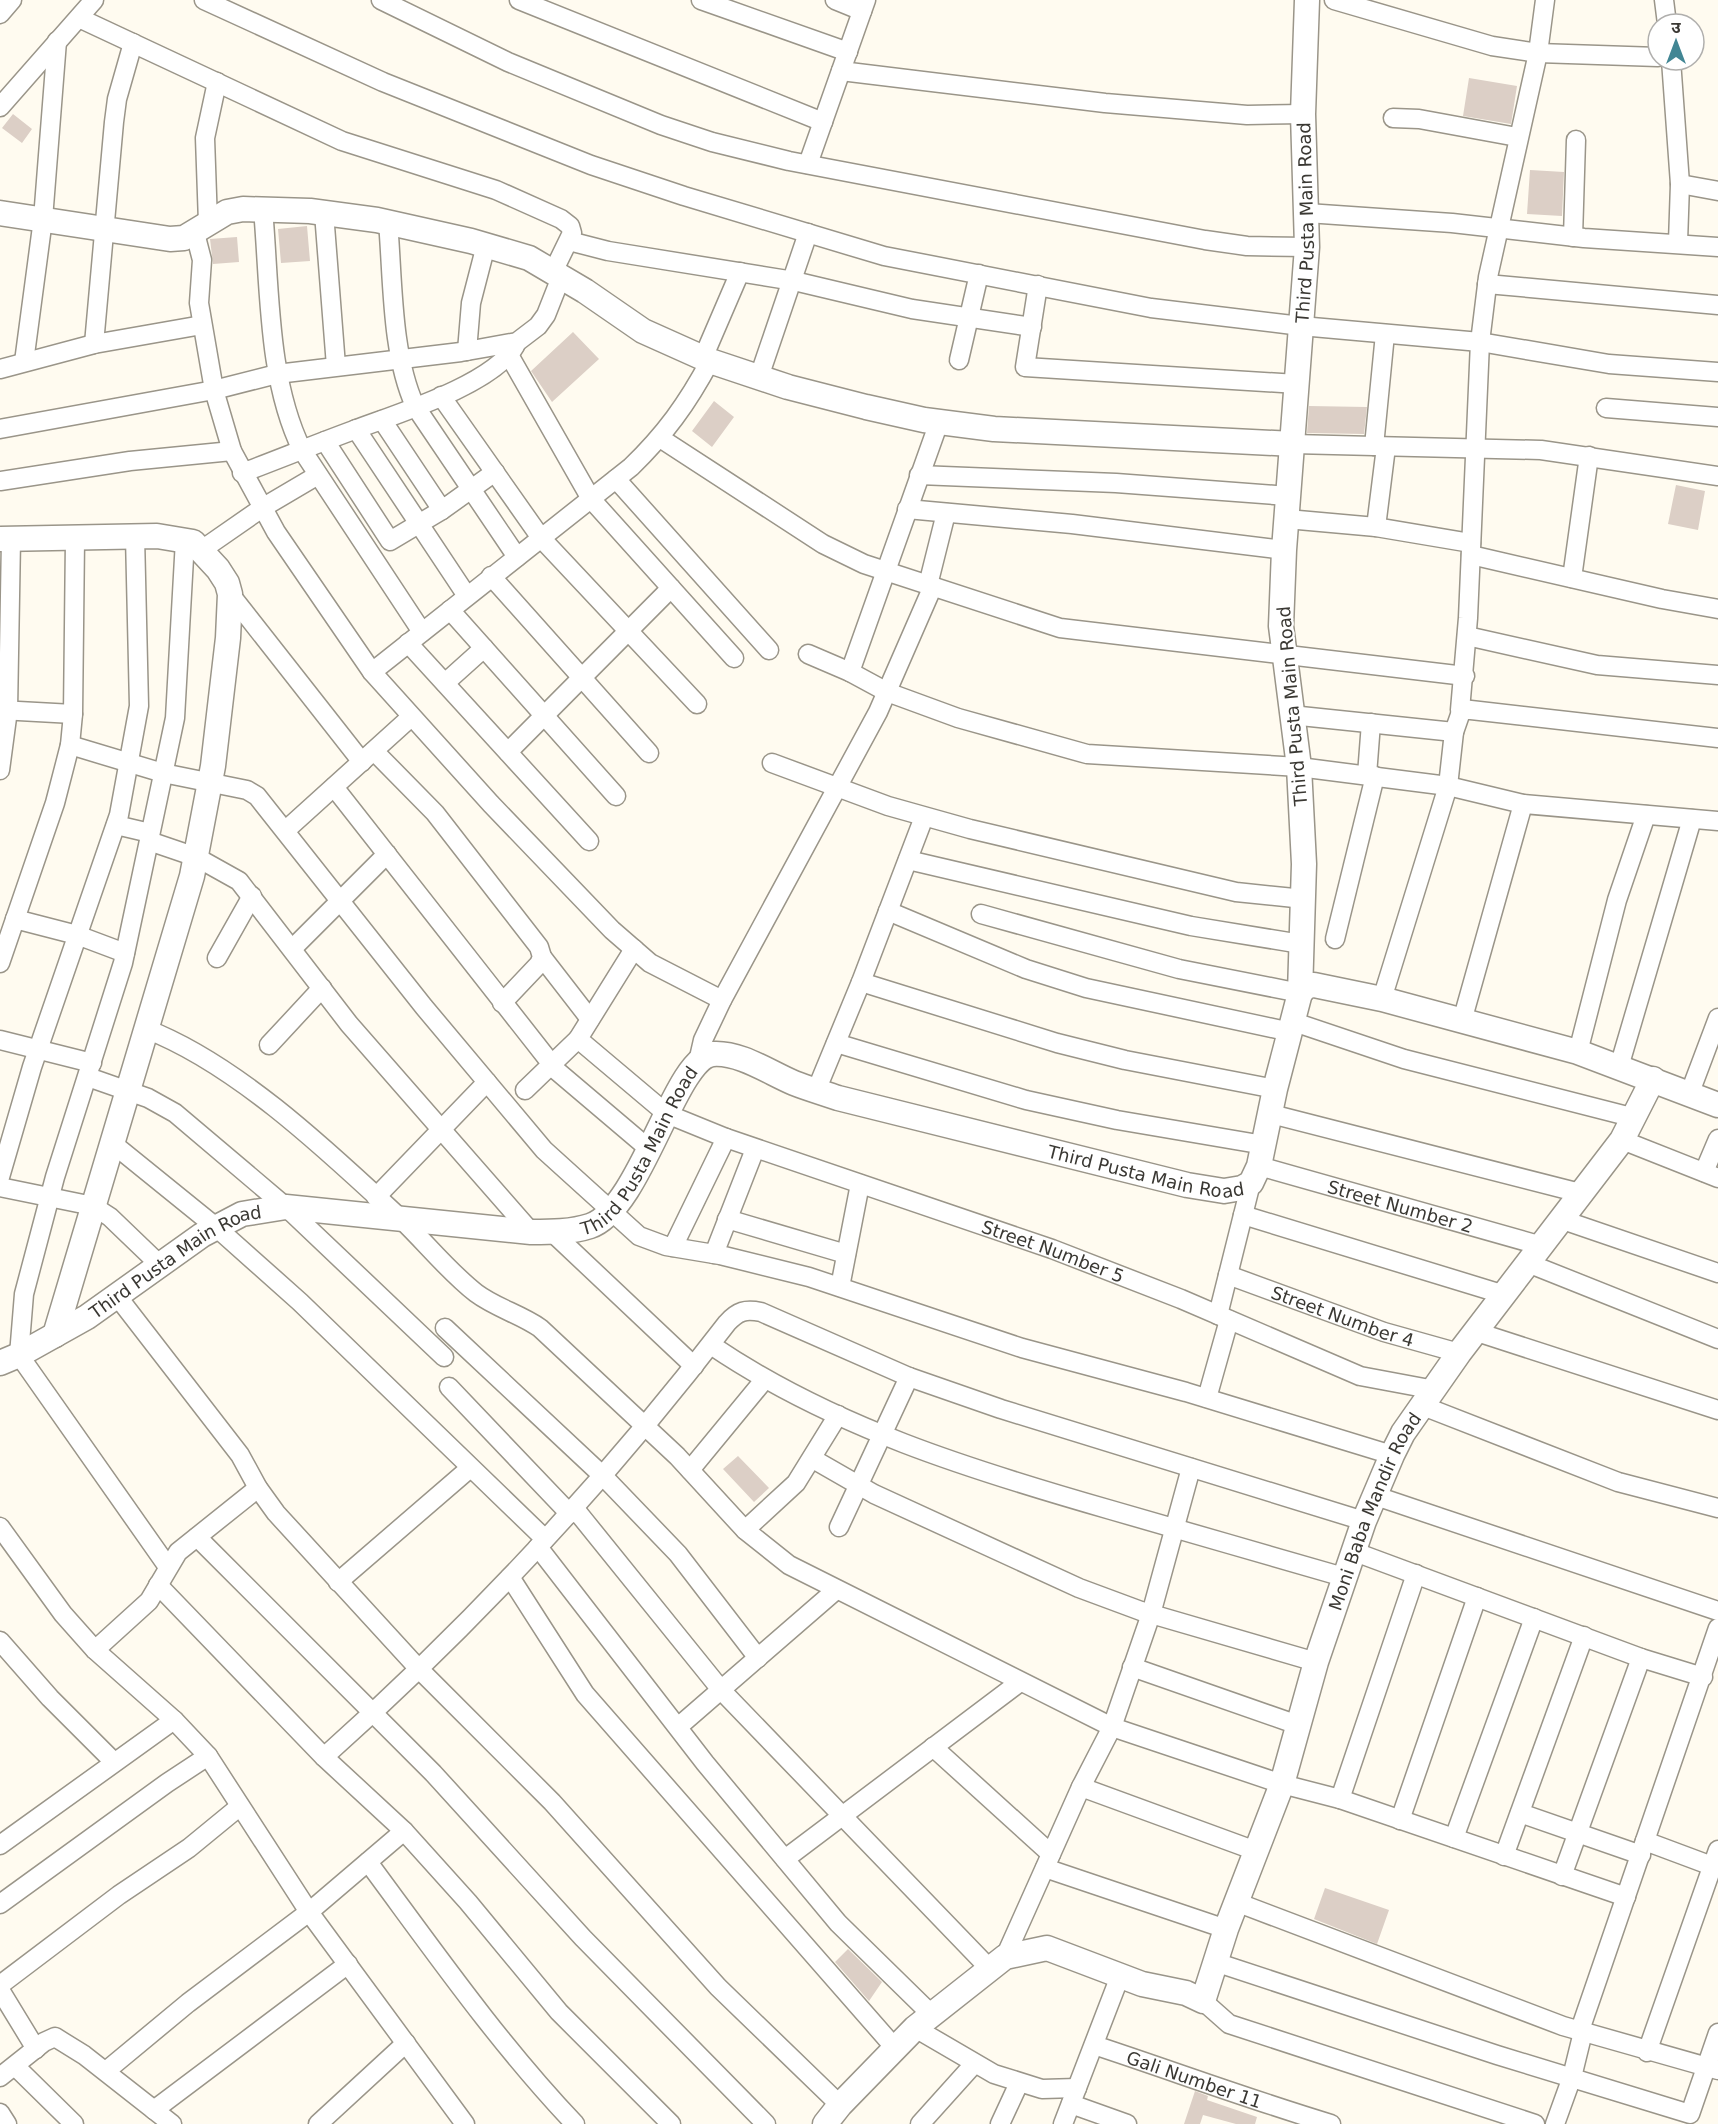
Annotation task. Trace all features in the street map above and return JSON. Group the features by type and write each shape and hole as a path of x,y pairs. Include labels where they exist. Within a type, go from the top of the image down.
{"street":[{"path":"0,14 12,0"},
{"path":"0,107 94,0"},
{"path":"204,0 383,82 591,165 884,256 1151,308 1301,326 1480,342 1609,364 1718,372"},
{"path":"381,0 508,62 661,125 712,142 808,164 1204,240 1247,246 1307,247"},
{"path":"519,0 823,122"},
{"path":"701,0 848,52"},
{"path":"808,164 864,6 835,0"},
{"name":"Third Pusta Main Road","path":"10,1359 55,1335 217,1228 242,1214 286,1207 542,1232 592,1225 613,1211 699,1062 711,1054 731,1056 816,1090 1187,1185 1224,1191 1242,1188 1258,1164 1300,993 1304,899 1299,767 1281,626 1284,550 1307,247 1303,114 1307,0"},
{"path":"1334,0 1492,46 1538,53 1646,57"},
{"path":"1382,999 1448,786 1454,732 1465,676 1480,342 1487,284 1517,137 1538,53 1545,0"},
{"path":"80,18 342,141 496,190 561,219 570,226 572,233 546,315 538,326 479,378 382,420 242,474"},
{"path":"24,362 43,219 57,41"},
{"path":"94,344 117,99 133,43"},
{"path":"841,71 1116,104 1247,115 1303,114"},
{"path":"1672,72 1680,184 1678,242"},
{"path":"217,82 205,138 199,303 214,390 232,451 242,474 336,623 372,672 411,717 612,930 650,963 722,1000"},
{"path":"1393,118 1419,119 1517,137"},
{"path":"1573,237 1576,140"},
{"path":"1680,184 1718,191"},
{"path":"0,213 170,239 184,238 227,212 263,209 324,213 388,222 486,245 529,258 643,331 707,360 866,407 939,422 1057,434 1293,444 1541,450 1718,476"},
{"path":"263,209 277,374 287,415 302,450 445,683 589,840"},
{"path":"324,213 336,366"},
{"path":"1307,213 1498,227 1573,237 1678,242 1718,247"},
{"path":"388,222 400,358 415,406 517,557"},
{"path":"759,377 794,281 808,233"},
{"path":"569,241 608,251 794,281 912,309 1032,327"},
{"path":"467,351 471,303 486,245"},
{"path":"372,672 616,479 660,438 687,403 707,360 740,272"},
{"path":"959,360 979,274"},
{"path":"1487,284 1718,305"},
{"path":"1038,285 1025,367 1297,384"},
{"path":"0,369 94,344 202,325"},
{"path":"1376,527 1385,334"},
{"path":"0,429 214,390 277,374 400,358 513,349"},
{"path":"513,349 591,499 734,658"},
{"path":"441,396 541,538 697,704"},
{"path":"1606,408 1718,417"},
{"path":"382,420 442,510"},
{"path":"850,672 884,571 939,422"},
{"path":"356,429 467,596"},
{"path":"660,438 823,544 884,571 1060,628 1465,676"},
{"path":"325,441 390,541 442,510 495,472"},
{"path":"0,481 130,461 232,451"},
{"path":"1572,578 1589,456"},
{"path":"194,545 318,475"},
{"path":"919,475 1116,483 1288,507 1471,549 1572,578 1718,609"},
{"path":"616,479 664,530 769,651"},
{"path":"907,509 1072,524 1284,550"},
{"path":"699,1062 703,1040 722,1000 887,692 931,585 946,513"},
{"path":"0,1177 38,1050 116,825 130,763 139,706 135,536"},
{"path":"0,771 4,710 5,538 158,536 194,545 227,583 230,594 224,679 210,784 196,857 55,1335"},
{"path":"0,963 58,793 70,745 73,714 75,538"},
{"path":"168,1567 10,1359 24,1294 50,1197 125,952 175,718 194,545"},
{"path":"492,576 649,753"},
{"path":"508,752 671,588"},
{"path":"230,594 368,757 421,798 473,860 539,947 542,957 590,1019"},
{"path":"450,610 616,796"},
{"path":"1467,636 1597,665 1718,675"},
{"path":"445,683 484,648"},
{"path":"808,654 850,672 887,692 991,729 1087,754 1299,767 1448,786 1523,804 1718,821"},
{"path":"4,710 73,714"},
{"path":"1460,710 1718,738"},
{"path":"1291,715 1454,732"},
{"path":"286,830 411,717"},
{"path":"1335,939 1371,776 1371,723"},
{"path":"70,745 163,773 247,790 257,796 423,1007 544,1150 639,1236 673,1247 714,1254 840,1287 1022,1348 1206,1398 1392,1455"},
{"path":"771,763 924,817 1218,888 1304,899"},
{"path":"334,787 551,1063 580,1092 649,1149"},
{"path":"1462,1021 1523,804"},
{"path":"1578,1052 1617,900 1646,815"},
{"path":"816,1090 861,982 924,817"},
{"path":"1619,1067 1692,819"},
{"path":"116,825 196,857 239,881 349,1024 439,1130 542,1232 694,1366"},
{"path":"292,949 387,855"},
{"path":"908,860 1191,926 1301,944"},
{"path":"217,958 252,896"},
{"path":"888,911 1026,969 1086,988 1292,1027 1404,1059 1635,1118"},
{"path":"981,914 1179,969 1300,993 1307,986 1314,985 1382,999 1578,1052 1718,1105"},
{"path":"15,919 77,935 125,952"},
{"path":"525,1090 578,1039 634,949"},
{"path":"502,1003 539,964 542,957"},
{"path":"861,982 1057,1043 1125,1060 1275,1089"},
{"path":"269,1044 322,988"},
{"path":"1689,1095 1718,1018"},
{"path":"146,1029 194,1050 227,1071 297,1128 401,1219 477,1293 521,1315 540,1328 645,1424 746,1530 789,1565 1112,1727 1282,1784 1341,1799 1626,1897"},
{"name":"Street Number 5","path":"578,1039 667,1114 755,1149 1052,1249 1223,1317 1359,1376 1429,1398 1618,1482 1718,1508"},
{"path":"0,1040 38,1050 90,1070 175,1113 286,1207 444,1357"},
{"name":"Street Number 2","path":"836,1043 1026,1100 1117,1120 1536,1255 1718,1339"},
{"name":"Moni Baba Mandir Road","path":"1203,2001 1226,1929 1282,1784 1316,1662 1347,1578 1364,1521 1392,1455 1403,1433 1459,1353 1584,1194 1623,1140 1653,1079"},
{"path":"376,1197 487,1082"},
{"path":"1271,1114 1584,1194"},
{"path":"673,1247 726,1138"},
{"path":"1623,1140 1711,1175 1718,1139"},
{"path":"112,1143 217,1228 349,1347 542,1543 678,1727 837,1923 923,2021 974,2064 1019,2082 1074,2096 1127,2124"},
{"path":"714,1254 755,1149"},
{"path":"1206,1398 1223,1317 1228,1275 1258,1164"},
{"path":"840,1287 860,1184"},
{"path":"0,1187 93,1206 111,1217 160,1265"},
{"path":"1243,1215 1505,1295"},
{"path":"727,1219 846,1254"},
{"path":"1563,1220 1718,1273"},
{"name":"Street Number 4","path":"1228,1275 1384,1332 1459,1353"},
{"path":"117,1296 240,1455 258,1488 276,1513 418,1668 552,1802 718,1987 840,2105"},
{"path":"324,1757 373,1714 572,1512 737,1312 746,1310 761,1312 909,1377 1364,1521"},
{"path":"445,1328 603,1476 678,1554 758,1658"},
{"path":"1477,1332 1718,1410"},
{"path":"711,1345 765,1379 880,1436 983,1472 1347,1578"},
{"path":"839,1527 909,1377"},
{"path":"690,1470 765,1379"},
{"path":"449,1387 572,1512 722,1691 843,1817 997,1962"},
{"path":"746,1530 796,1483 813,1459 838,1415"},
{"path":"813,1459 859,1485 1079,1588 1150,1614 1316,1662"},
{"path":"997,1962 1112,1727 1150,1614 1191,1468"},
{"path":"338,1582 469,1469"},
{"path":"95,1650 149,1601 178,1552 258,1488"},
{"path":"1376,1496 1718,1611"},
{"path":"0,1527 63,1614 95,1650 174,1720 208,1756 239,1808 309,1912 465,2124"},
{"path":"197,1537 433,1773 583,1938 766,2124"},
{"path":"1355,1552 1641,1658 1703,1677"},
{"path":"1341,1799 1416,1574"},
{"path":"510,1577 585,1694 896,2048"},
{"path":"158,1585 324,1757 404,1831 468,1902 559,2012 671,2124"},
{"path":"678,1727 836,1590"},
{"path":"1400,1820 1477,1597"},
{"path":"1454,1838 1534,1618"},
{"path":"1555,2124 1572,2077 1583,2032 1580,2030 1718,1628"},
{"path":"1504,1856 1584,1636"},
{"path":"0,1641 50,1698 114,1762"},
{"path":"1562,1876 1641,1658"},
{"path":"1132,1667 1298,1725"},
{"path":"785,1860 1020,1682"},
{"path":"0,1845 174,1720"},
{"path":"933,1747 1048,1861 1226,1929"},
{"path":"0,1904 208,1756"},
{"path":"1082,1786 1256,1851"},
{"path":"36,2049 0,1987 119,1895 189,1848 239,1808"},
{"path":"1520,1813 1577,1834 1643,1848 1715,1858 1647,2052"},
{"path":"106,2071 188,2003 309,1912 404,1831"},
{"path":"368,1862 473,2003 540,2087 575,2124"},
{"path":"1236,1902 1583,2032 1712,2069"},
{"path":"825,2124 840,2105 923,2021 997,1962 1047,1948 1066,1953 1120,1976 1186,1993 1203,2001 1229,2024 1535,2124"},
{"path":"1215,1962 1441,2037 1690,2114 1712,2069 1718,2033"},
{"path":"154,2110 348,1964"},
{"path":"1063,2124 1120,1976"},
{"path":"74,2124 7,2072 50,2038 55,2037 106,2071 172,2124"},
{"path":"318,2124 406,2043"},
{"name":"Gali Number 11","path":"1094,2045 1184,2074 1259,2103 1331,2124"},
{"path":"920,2124 974,2064"},
{"path":"1000,2124 1019,2082"},
{"path":"0,2113 7,2124"}],"building":[{"path":"1469,78 1517,86 1511,124 1463,116"},
{"path":"13,114 32,129 22,143 2,128"},
{"path":"1530,170 1564,172 1562,216 1527,214"},
{"path":"307,226 310,261 281,263 278,229"},
{"path":"237,237 239,262 213,264 210,239"},
{"path":"573,332 599,359 552,402 531,371"},
{"path":"714,401 734,417 712,447 692,431"},
{"path":"1309,406 1367,407 1364,434 1307,433"},
{"path":"1676,485 1705,491 1698,530 1668,524"},
{"path":"738,1456 769,1488 754,1502 723,1469"},
{"path":"1325,1888 1389,1910 1377,1944 1314,1919"},
{"path":"848,1949 882,1982 869,2001 835,1962"},
{"path":"1195,2091 1208,2096 1207,2100 1257,2117 1255,2124 1236,2124 1203,2115 1200,2124 1184,2124"}]}
